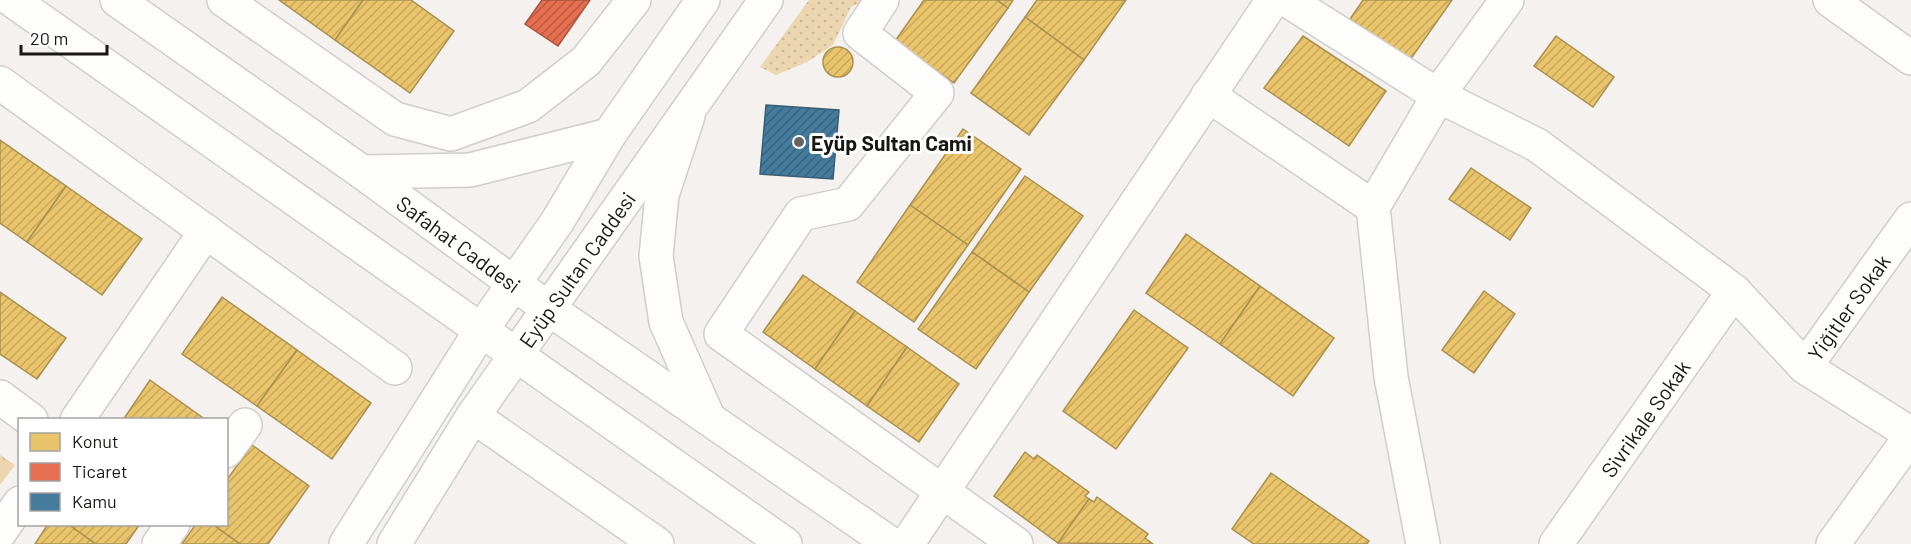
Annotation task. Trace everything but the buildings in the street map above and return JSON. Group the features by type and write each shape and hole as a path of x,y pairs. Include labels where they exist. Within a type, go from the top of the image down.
{"street":[{"path":"12,0 480,332 785,544"},
{"name":"Safahat Caddesi","path":"117,0 362,172 549,309 891,544"},
{"path":"225,0 395,120 451,134 528,106 586,61 634,0"},
{"name":"Eyüp Sultan Caddesi","path":"346,544 480,332 516,284 557,222 609,135 703,0"},
{"name":"Eyüp Sultan Caddesi","path":"394,544 473,416 766,0"},
{"path":"882,0 860,33 937,93 848,204 801,214 721,334 1016,544"},
{"path":"907,544 1273,0"},
{"path":"1287,0 1439,96 1537,145 1734,291 1805,367 1911,435 1833,544"},
{"path":"1423,544 1391,377 1373,207 1439,96 1507,0"},
{"path":"1830,0 1906,44"},
{"path":"0,83 395,368"},
{"path":"1209,95 1373,207"},
{"path":"692,106 662,195 656,256 666,322 708,417"},
{"path":"362,172 470,170 609,135"},
{"name":"Yiğitler Sokak","path":"1805,367 1911,219"},
{"path":"78,418 206,231"},
{"name":"Sivrikale Sokak","path":"1556,544 1734,291"},
{"path":"0,398 28,418"},
{"path":"473,416 657,544"},
{"path":"0,532 18,506"},
{"path":"159,544 172,526"}],"green space":[{"path":"809,0 866,0 851,7 833,45 807,62 776,75 760,67"},
{"path":"0,455 15,465 0,485"}],"place":[{"name":"Eyüp Sultan Cami","path":"799,142"}]}
